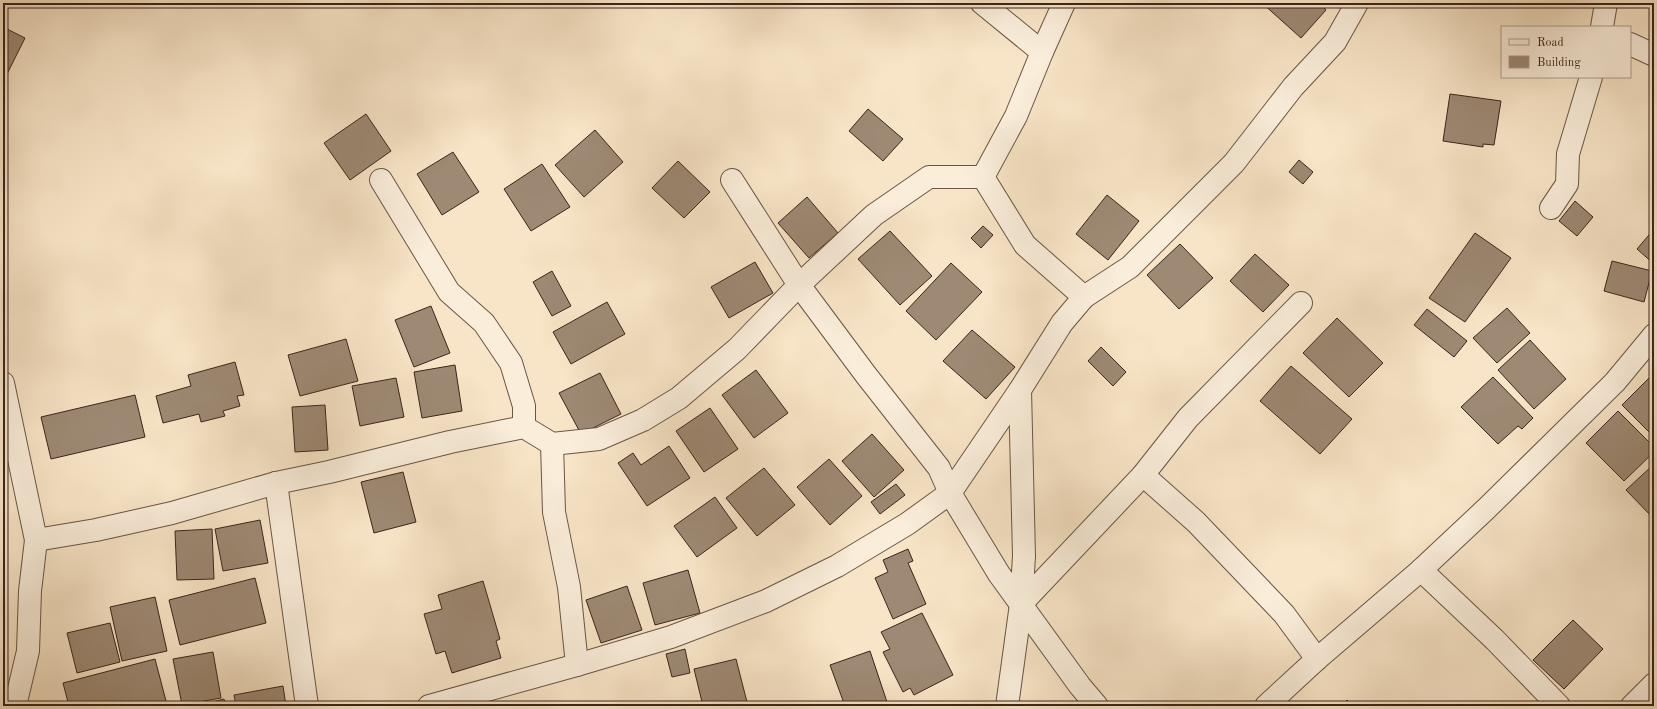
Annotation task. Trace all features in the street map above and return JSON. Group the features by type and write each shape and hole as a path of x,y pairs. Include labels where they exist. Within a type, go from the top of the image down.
{"street":[{"path":"982,3 1042,52"},
{"path":"983,177 1016,116 1064,3"},
{"path":"429,706 577,666 672,637 766,601 837,566 907,524 950,493 1020,390 1062,324 1084,297 1130,267 1234,163 1293,87 1334,42 1357,3"},
{"path":"1602,26 1606,3"},
{"path":"1631,44 1654,55"},
{"path":"1551,208 1567,184 1568,154 1591,78"},
{"path":"36,540 96,530 172,513 276,483 329,472 450,442 524,427 552,444 599,439 643,420 679,398 737,349 799,285 874,215 929,177 983,177"},
{"path":"983,177 1024,245 1084,297"},
{"path":"382,180 449,292 484,324 510,363 524,406 524,427"},
{"path":"732,180 799,285 866,375 939,468 950,493 999,574 1080,686 1097,706"},
{"path":"1021,604 1143,475 1188,418 1301,303"},
{"path":"1266,706 1317,659 1421,570 1486,509 1615,382 1654,335"},
{"path":"3,383 36,540 30,591 28,650 15,706"},
{"path":"1007,706 1021,604 1024,556 1020,390"},
{"path":"552,444 554,512 569,587 577,666"},
{"path":"1143,475 1196,522 1284,614 1317,659"},
{"path":"276,483 308,706"},
{"path":"1421,570 1495,640 1559,706"},
{"path":"1632,706 1654,684"}],"building":[{"path":"1262,3 1319,3 1326,10 1301,38"},
{"path":"3,27 25,38 3,82"},
{"path":"1450,94 1501,101 1494,145 1483,144 1483,147 1443,141"},
{"path":"868,109 903,139 883,161 849,131"},
{"path":"366,114 391,151 350,180 324,143"},
{"path":"595,130 623,162 584,197 555,165"},
{"path":"453,152 479,192 442,215 417,174"},
{"path":"1299,160 1313,172 1303,184 1289,172"},
{"path":"678,161 710,192 684,218 652,188"},
{"path":"542,164 570,207 531,231 504,189"},
{"path":"1107,195 1139,221 1108,260 1076,234"},
{"path":"807,197 838,233 809,258 778,223"},
{"path":"1575,201 1593,217 1577,236 1559,221"},
{"path":"983,226 993,235 981,248 971,238"},
{"path":"1654,229 1654,264 1637,249"},
{"path":"890,231 932,276 900,305 858,259"},
{"path":"1475,233 1511,258 1465,322 1429,298"},
{"path":"1180,244 1213,278 1179,309 1147,275"},
{"path":"1255,254 1289,285 1263,312 1230,281"},
{"path":"1612,261 1652,271 1644,302 1604,291"},
{"path":"755,262 773,293 729,318 711,287"},
{"path":"951,263 982,292 936,340 906,311"},
{"path":"552,271 571,306 552,316 533,282"},
{"path":"607,302 625,334 571,364 553,332"},
{"path":"431,306 450,353 414,367 395,320"},
{"path":"1507,308 1530,333 1497,363 1473,338"},
{"path":"1427,309 1467,341 1454,357 1414,325"},
{"path":"1337,318 1383,363 1349,397 1303,353"},
{"path":"972,330 1015,367 986,399 943,361"},
{"path":"346,339 358,381 300,396 288,355"},
{"path":"1530,340 1566,379 1534,409 1498,370"},
{"path":"1101,347 1126,372 1113,386 1088,361"},
{"path":"235,362 244,395 237,396 240,406 223,411 225,416 201,422 199,414 163,423 156,396 191,386 188,375"},
{"path":"455,365 462,411 422,418 414,372"},
{"path":"1291,366 1352,419 1320,454 1260,401"},
{"path":"756,370 788,413 754,438 722,395"},
{"path":"600,373 621,414 581,434 559,393"},
{"path":"1651,376 1654,379 1654,437 1622,405"},
{"path":"1493,377 1533,418 1522,429 1518,426 1498,444 1461,407"},
{"path":"396,378 404,417 360,426 352,386"},
{"path":"135,395 145,437 51,459 41,417"},
{"path":"325,405 328,450 295,452 292,407"},
{"path":"710,408 738,449 704,472 676,431"},
{"path":"1618,411 1654,447 1654,452 1624,481 1586,443"},
{"path":"872,434 904,470 874,497 842,461"},
{"path":"669,446 690,478 647,506 618,463 633,453 641,465"},
{"path":"829,459 862,496 830,525 797,487"},
{"path":"1654,464 1654,519 1626,490"},
{"path":"764,468 795,505 757,536 726,498"},
{"path":"403,472 416,522 374,533 361,482"},
{"path":"896,484 905,495 880,514 871,502"},
{"path":"715,497 737,528 697,557 674,526"},
{"path":"260,520 268,563 223,571 215,529"},
{"path":"212,529 214,579 177,580 175,531"},
{"path":"908,549 913,561 908,563 926,604 893,619 875,578 888,572 883,560"},
{"path":"688,570 700,613 655,625 643,583"},
{"path":"255,578 266,623 180,645 169,600"},
{"path":"483,581 500,639 496,641 501,658 452,673 445,651 436,654 424,614 442,609 438,595"},
{"path":"627,586 642,630 601,643 586,600"},
{"path":"155,597 167,651 122,661 110,607"},
{"path":"922,613 953,675 914,695 910,688 903,692 883,652 890,649 881,632"},
{"path":"1573,620 1603,649 1564,689 1533,660"},
{"path":"110,623 120,662 77,673 67,633"},
{"path":"685,649 690,673 672,677 666,654"},
{"path":"870,651 887,702 875,706 845,706 830,665"},
{"path":"213,652 221,698 182,705 173,659"},
{"path":"155,659 166,701 149,706 69,706 63,683"},
{"path":"736,659 748,706 703,706 694,669"},
{"path":"283,686 286,706 236,706 234,695"},
{"path":"224,699 226,706 196,706"},
{"path":"1347,700 1353,706 1341,706"}]}
